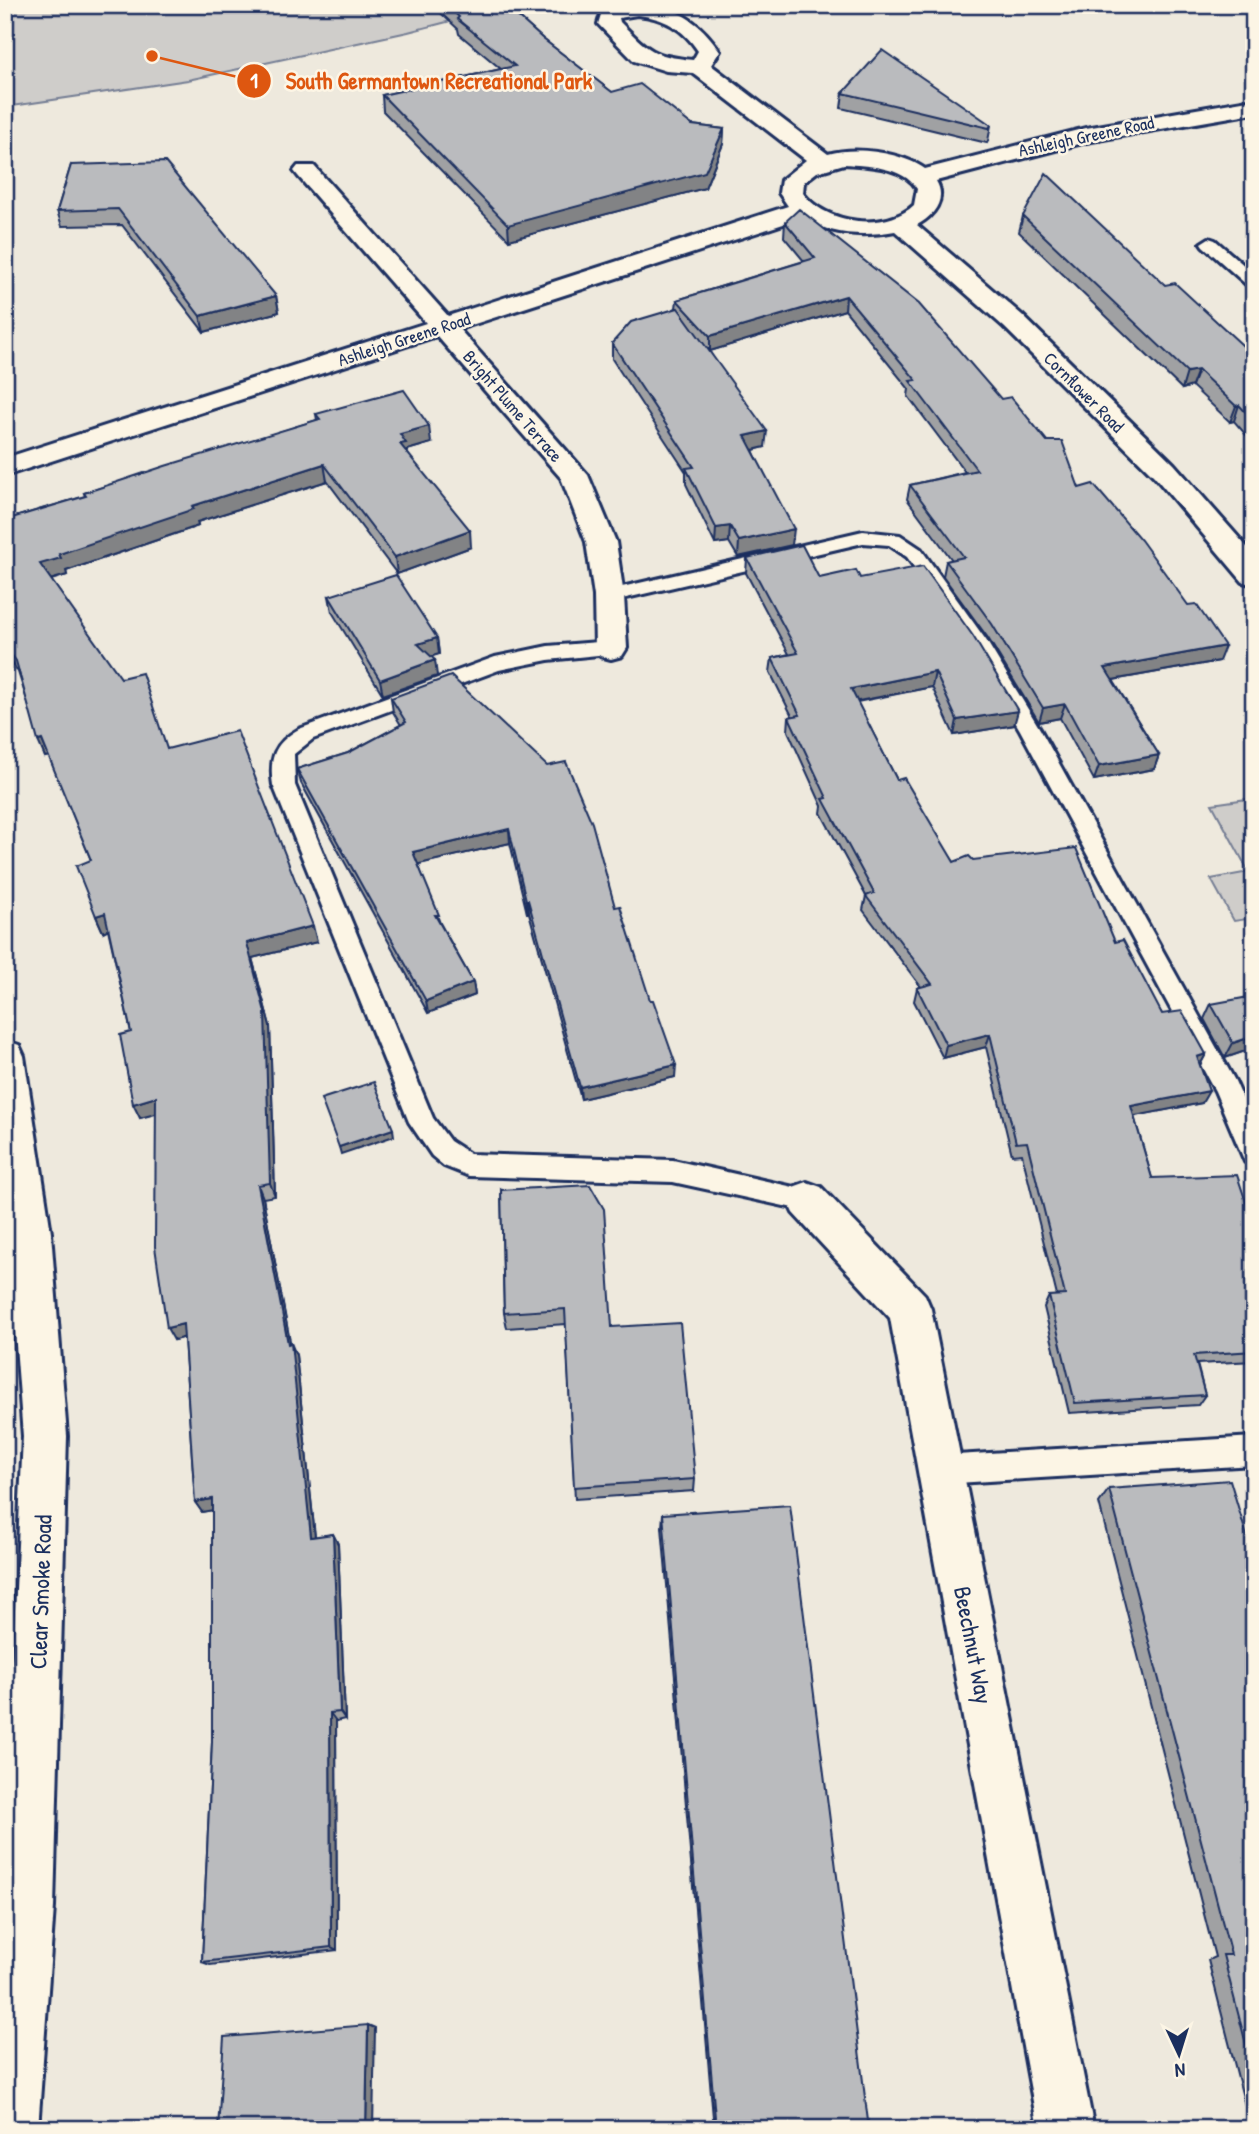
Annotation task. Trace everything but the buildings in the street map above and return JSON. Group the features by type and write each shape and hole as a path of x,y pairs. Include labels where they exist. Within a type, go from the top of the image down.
{"street":[{"path":"699,67 822,161"},
{"name":"Ashleigh Greene Road","path":"921,178 1024,148 1146,123 1254,106"},
{"path":"843,157 866,158 907,168 921,178 928,188 929,198 925,208 900,223 880,227 847,226 817,219 802,210 792,199 790,188 795,177 806,168 822,161 843,157"},
{"name":"Bright Plume Terrace","path":"306,172 574,475 601,542 609,596 611,648"},
{"name":"Ashleigh Greene Road","path":"5,467 802,210"},
{"name":"Cornflower Road","path":"900,223 1013,321 1164,470 1254,575"},
{"name":"Clear Smoke Road","path":"5,1056 30,1233 45,1436 29,1907 10,2129"},
{"name":"Beechnut Way","path":"807,1200 909,1309 1066,2129"}],"lane":[{"path":"1209,243 1254,283"},
{"path":"609,596 863,537 893,539 914,553 979,645 1030,729 1227,1088 1254,1154"},
{"path":"611,648 548,653 495,664 306,734 290,742 283,751 280,763 284,785 422,1122 442,1151 454,1160 469,1165 673,1171 807,1200"},
{"path":"940,1470 1254,1451"}],"shaded area":[{"path":"5,5 513,5 408,32 188,80 5,107"},
{"path":"1254,798 1254,918 1234,921 1211,879 1249,872 1212,804"}],"place":[{"name":"South Germantown Recreational Park","path":"152,56"}]}
